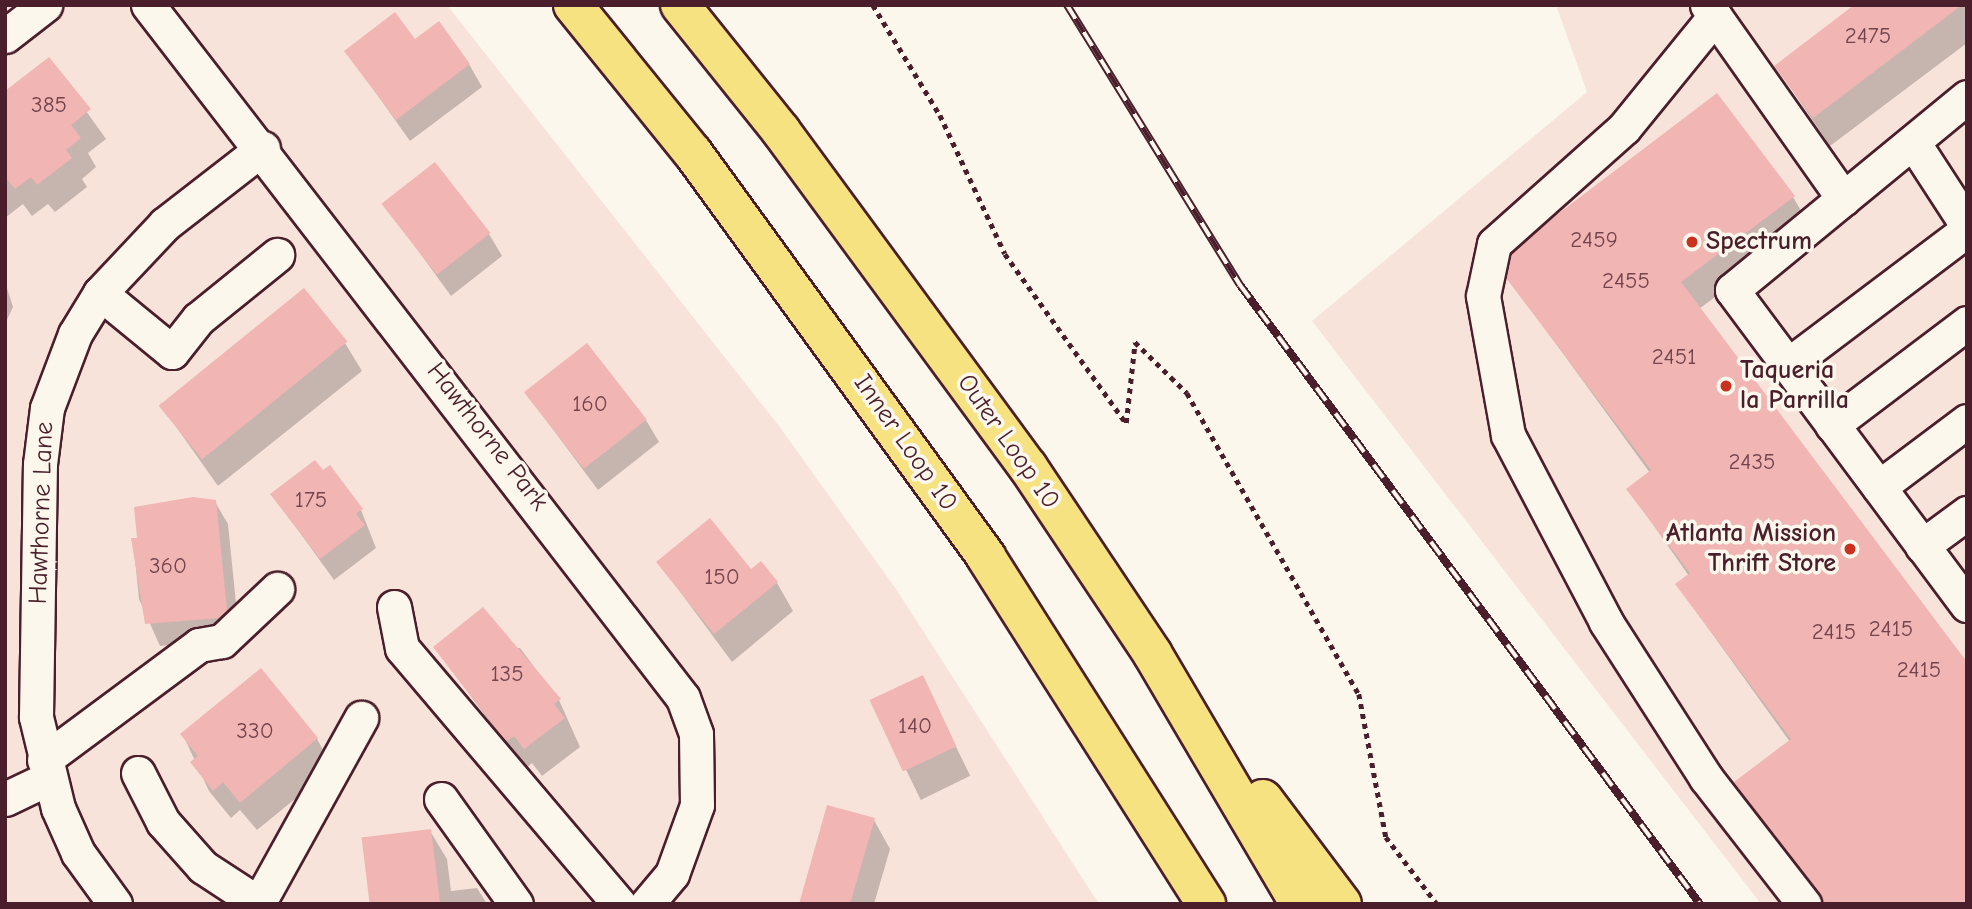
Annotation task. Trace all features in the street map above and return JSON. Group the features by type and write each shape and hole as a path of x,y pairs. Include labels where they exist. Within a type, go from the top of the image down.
{"highway":[{"name":"Inner Loop 10","path":"573,5 701,164 978,546 1206,904"},
{"name":"Outer Loop 10","path":"680,5 901,291 1152,653 1300,904"},
{"path":"1152,653 1342,904"}],"street":[{"path":"5,36 45,5"},
{"name":"Hawthorne Park","path":"148,5 263,148 683,698 696,734 697,805 678,863 647,904"},
{"path":"1804,904 1706,778 1606,622 1508,435 1483,296 1493,244 1625,128 1711,10 1844,199"},
{"path":"1967,97 1732,290 1967,605"},
{"path":"1788,365 1967,227 1913,142"},
{"name":"Hawthorne Lane","path":"115,904 78,853 46,769 36,717 40,464 59,370 100,293 165,224 263,148"},
{"path":"100,293 173,352 198,319 277,255"},
{"path":"1832,425 1967,323"},
{"path":"1879,487 1967,421"},
{"path":"1922,546 1967,513"},
{"path":"5,799 199,645 222,640 277,589"},
{"path":"394,607 402,648 619,904"},
{"path":"138,773 163,822 203,867 258,903 361,718"},
{"path":"441,799 516,904"}],"path":[{"path":"873,5 940,115 1005,254 1126,423 1135,342 1187,393 1360,694 1385,838 1437,904"}],"shaded area":[{"path":"5,5 447,5 779,426 896,589 1099,904 5,904"},
{"path":"1556,5 1967,5 1967,904 1761,904 1312,321 1587,92"}],"building":[{"path":"1854,5 1962,5 1813,118 1774,66"},
{"path":"395,12 415,39 439,21 470,64 396,120 344,51"},
{"path":"49,57 91,109 71,125 81,138 66,150 72,158 37,185 31,177 15,189 5,177 5,91"},
{"path":"1717,93 1795,196 1681,282 1967,662 1967,904 1823,904 1734,782 1791,739 1675,584 1690,573 1626,489 1651,470 1506,278 1512,254 1550,220"},
{"path":"435,162 490,233 437,275 381,204"},
{"path":"304,288 347,342 202,459 159,406"},
{"path":"587,343 647,419 584,469 524,392"},
{"path":"315,460 323,470 330,465 363,509 356,514 365,525 320,559 270,494"},
{"path":"193,497 216,500 227,610 219,618 145,624 131,538 137,538 134,507"},
{"path":"710,518 751,569 761,561 778,582 714,634 656,562"},
{"path":"483,607 561,699 554,704 565,718 524,749 514,736 507,741 501,735 433,647"},
{"path":"261,668 318,738 240,803 223,782 213,791 190,762 198,756 180,734"},
{"path":"923,675 956,747 903,772 870,700"},
{"path":"827,805 875,818 850,904 799,904"},
{"path":"431,829 440,904 370,904 362,838"}],"railway":[{"path":"1067,5 1240,285 1700,904"}],"place":[{"name":"Spectrum","path":"1692,242"},
{"name":"Taqueria la Parrilla","path":"1726,386"},
{"name":"Atlanta Mission Thrift Store","path":"1850,549"}]}
